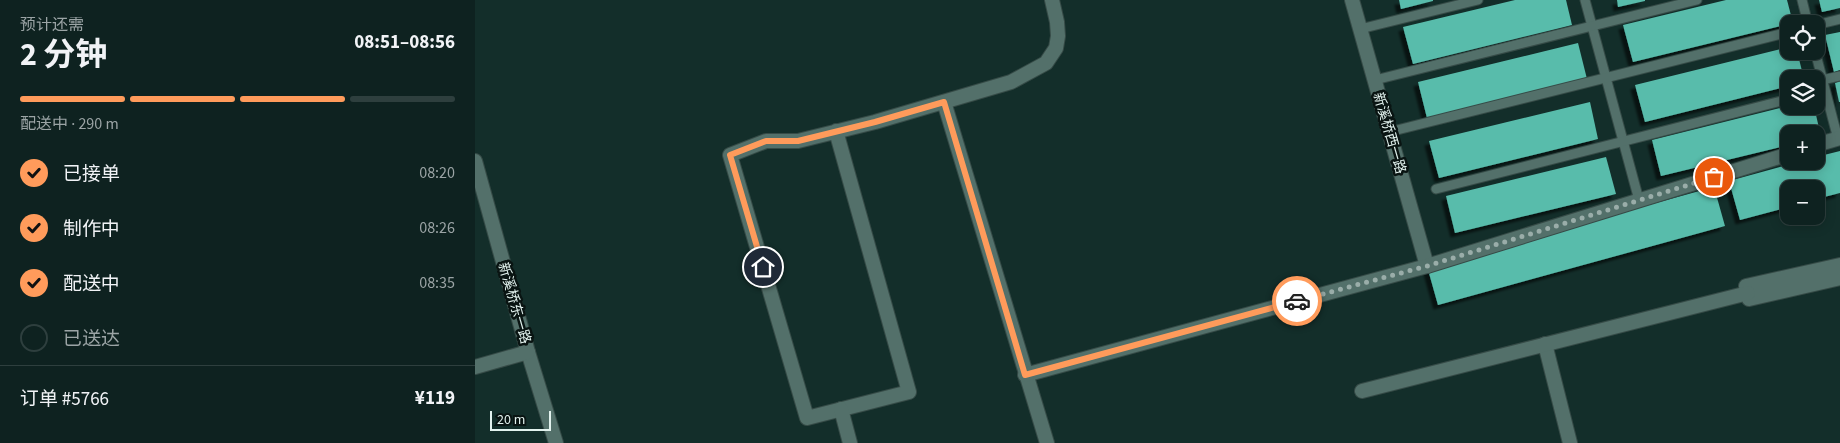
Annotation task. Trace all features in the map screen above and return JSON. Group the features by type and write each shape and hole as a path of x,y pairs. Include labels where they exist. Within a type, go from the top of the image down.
{"street":[{"path":"836,132 909,392 807,418 730,155 766,141 798,141 875,122 1011,82 1047,63 1055,48 1058,36 1052,0"},
{"name":"新溪桥西一路","path":"1352,0 1427,266"},
{"path":"944,102 1047,443"},
{"path":"1825,143 1839,138"},
{"path":"1025,375 1427,266 1780,157"},
{"name":"新溪桥东一路","path":"475,162 528,352 556,443"},
{"path":"1840,265 1747,286 1749,299 1840,278"},
{"path":"1362,391 1748,293"},
{"path":"1545,344 1570,443"},
{"path":"475,366 528,352"},
{"path":"841,410 850,443"}],"lane":[{"path":"1360,29 1478,0"},
{"path":"1585,0 1639,200"},
{"path":"1375,80 1697,0"},
{"path":"1802,0 1806,15"},
{"path":"1825,23 1840,20"},
{"path":"1389,132 1780,34"},
{"path":"1825,79 1840,76"},
{"path":"1825,101 1839,138"},
{"path":"1435,189 1780,102"}],"building":[{"path":"1399,0 1433,0 1433,1 1401,9"},
{"path":"1515,0 1566,0 1572,25 1413,64 1403,27"},
{"path":"1617,0 1645,0 1645,1 1618,7"},
{"path":"1726,0 1787,0 1791,15 1780,15 1780,26 1633,62 1623,25"},
{"path":"1819,0 1840,0 1840,8 1822,12"},
{"path":"1840,32 1840,70 1834,72 1825,35"},
{"path":"1578,43 1587,79 1427,118 1418,82"},
{"path":"1780,49 1780,60 1799,60 1802,70 1780,70 1780,88 1645,122 1635,85"},
{"path":"1840,81 1840,102 1839,102 1835,83"},
{"path":"1590,102 1598,139 1439,178 1429,141"},
{"path":"1780,108 1780,115 1816,115 1818,125 1780,125 1780,147 1661,176 1652,140"},
{"path":"1840,151 1840,193 1825,197 1825,180 1780,180 1780,209 1740,220 1729,181 1780,167 1780,170 1825,170 1825,155"},
{"path":"1606,157 1616,194 1455,233 1446,196"},
{"path":"1714,187 1725,226 1438,305 1427,266"}],"way so far":[{"path":"1297,301 1427,266 1714,177"}],"route":[{"path":"763,267 730,155 766,141 798,141 875,122 944,102 1025,375 1297,301"}]}
